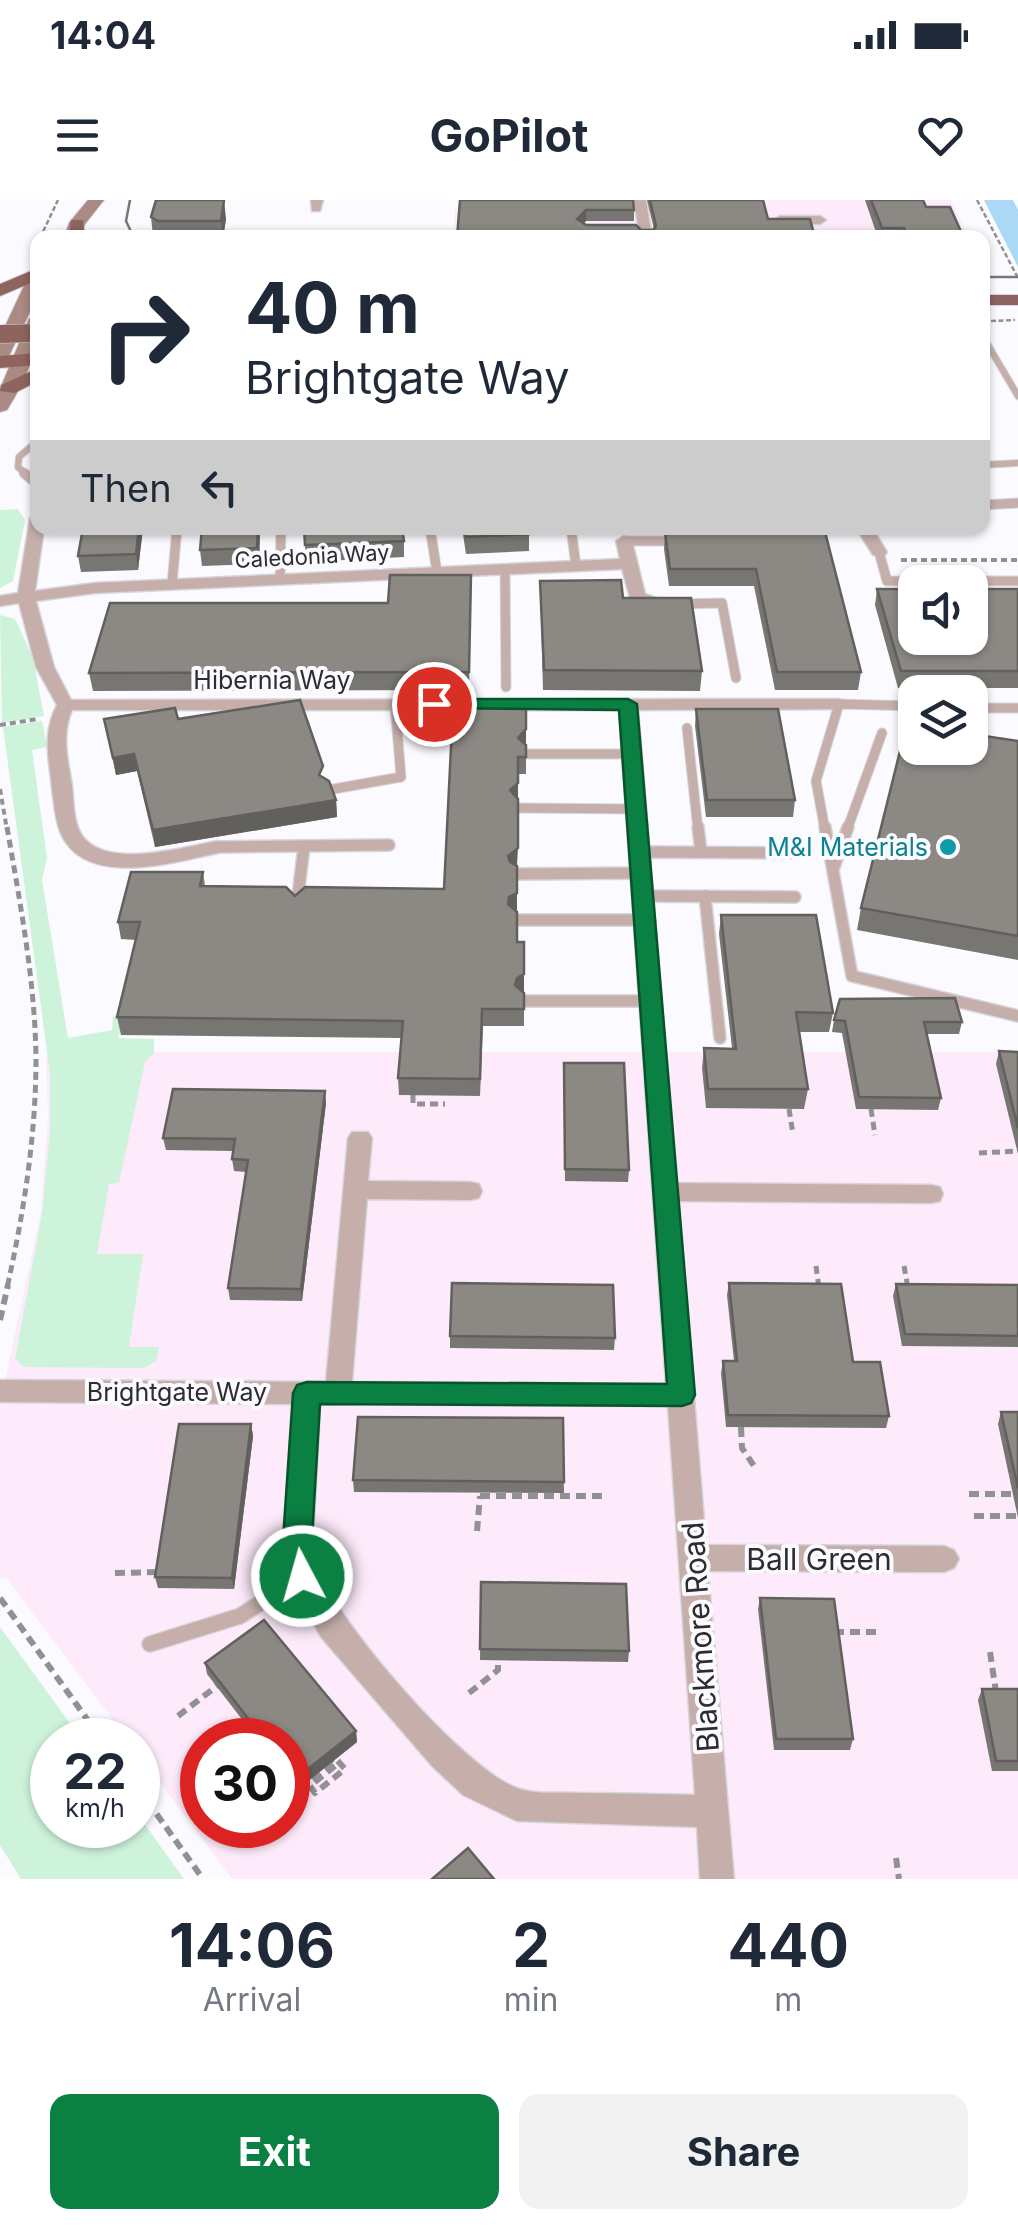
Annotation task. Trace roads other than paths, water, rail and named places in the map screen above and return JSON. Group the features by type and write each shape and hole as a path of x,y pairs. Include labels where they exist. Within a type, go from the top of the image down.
{"highway":[{"path":"0,292 30,278"},
{"path":"996,296 1018,289"},
{"path":"0,300 30,298"},
{"path":"0,323 30,321"},
{"path":"0,334 30,333"},
{"path":"0,359 30,364"},
{"path":"4,398 30,368"}],"main road":[{"path":"69,223 96,200"},
{"path":"0,359 30,302"}],"street":[{"path":"640,200 645,230"},
{"path":"815,205 823,230"},
{"path":"776,220 820,220"},
{"path":"625,229 630,230"},
{"path":"35,535 26,579 27,597 61,713 55,742 68,823 77,845 93,855 125,861 218,847"},
{"path":"868,535 878,552"},
{"path":"624,541 637,596 650,603 673,604"},
{"name":"Caledonia Way","path":"0,601 82,589 628,564"},
{"name":"Hibernia Way","path":"61,713 394,704 839,704"},
{"path":"628,704 682,1395"},
{"path":"360,1138 356,1190 297,1543 302,1576 332,1627 443,1755 484,1790 517,1805 542,1808 712,1811"},
{"path":"356,1190 470,1191"},
{"path":"668,1192 931,1194"},
{"name":"Brightgate Way","path":"0,1391 682,1395"},
{"name":"Blackmore Road","path":"682,1395 717,1879"},
{"name":"Ball Green","path":"694,1558 944,1560"}],"lane":[{"path":"990,349 1018,396"},
{"path":"30,449 19,457 18,466 30,478"},
{"path":"990,465 1018,463"},
{"path":"990,505 1018,503"},
{"path":"172,584 176,535"},
{"path":"280,580 281,535"},
{"path":"431,535 437,572"},
{"path":"572,535 576,566"},
{"path":"624,541 683,541"},
{"path":"878,552 888,581 1018,581"},
{"path":"505,569 506,686"},
{"path":"673,604 722,603 736,678"},
{"path":"328,790 402,777 394,704"},
{"path":"898,706 839,704 816,781 852,976 1018,1016"},
{"path":"988,708 1018,708"},
{"path":"687,728 701,852"},
{"path":"833,872 882,733"},
{"path":"526,754 632,754"},
{"path":"518,808 637,809"},
{"path":"218,847 389,845"},
{"path":"297,904 304,846"},
{"path":"517,874 701,852 790,853"},
{"path":"644,896 795,897"},
{"path":"705,896 720,1038"},
{"path":"517,920 646,920"},
{"path":"524,1001 653,1001"},
{"path":"150,1644 240,1616 302,1576"}],"water":[{"path":"984,200 1013,200 1018,210 1018,267"}],"tram line":[{"path":"130,200 126,221 130,230"},
{"path":"990,277 1018,277"}],"place":[{"name":"M&I Materials","path":"948,847"}]}
